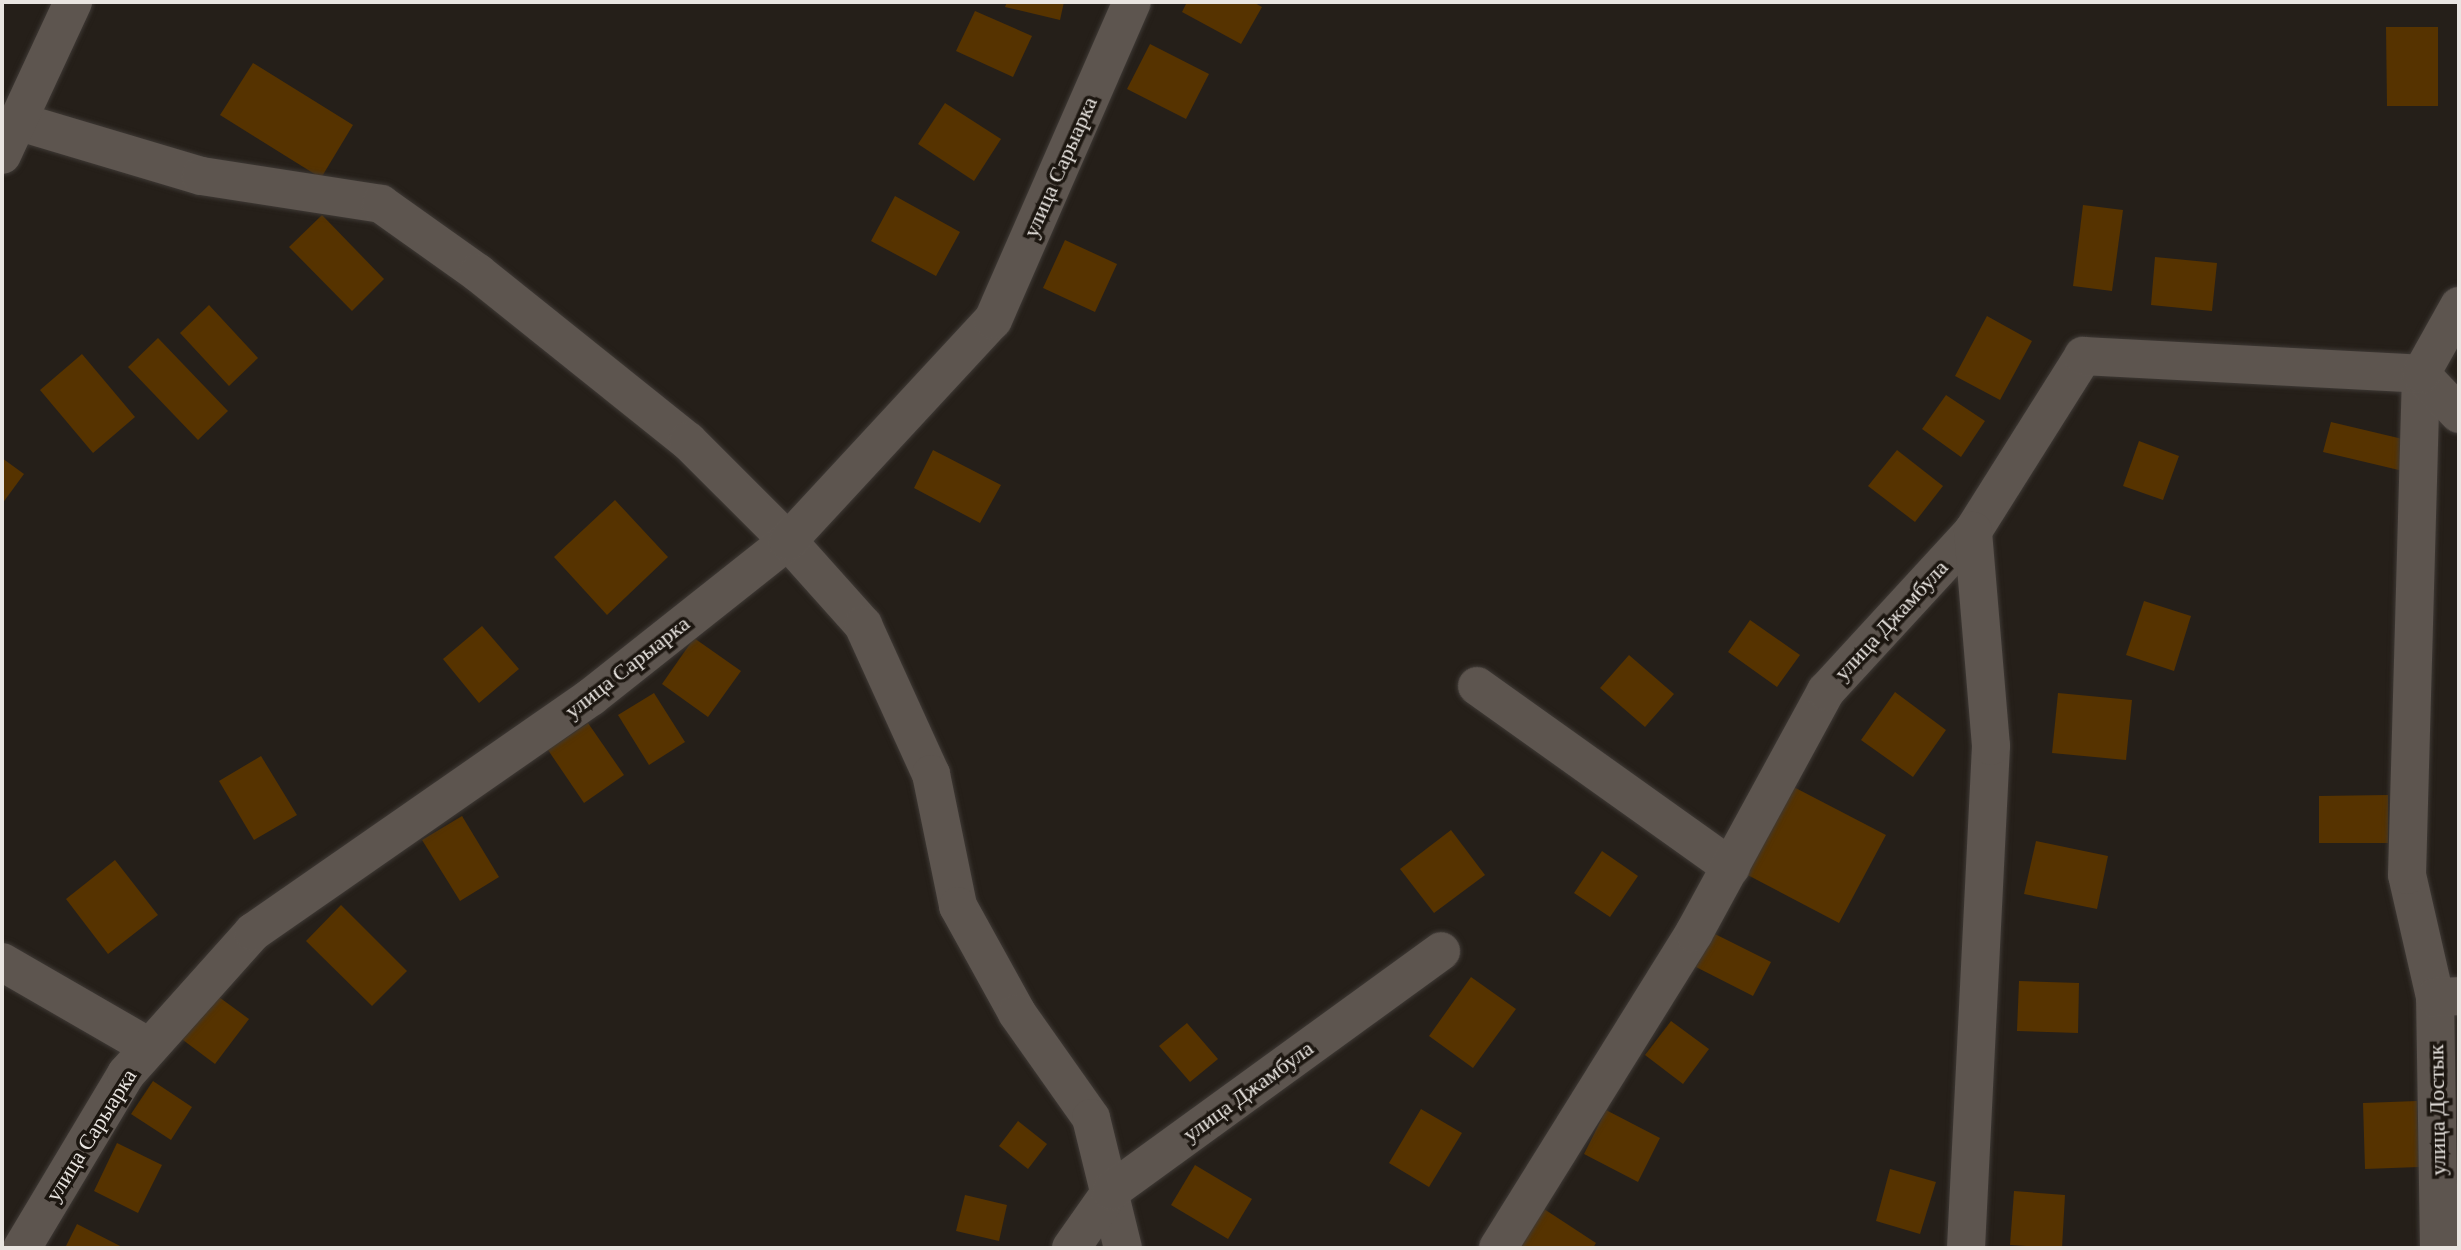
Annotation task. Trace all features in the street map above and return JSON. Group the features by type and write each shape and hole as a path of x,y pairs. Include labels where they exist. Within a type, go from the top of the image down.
{"street":[{"path":"2,155 20,122 73,2"},
{"name":"улица Сарыарка","path":"22,1248 126,1074 253,932 591,697 788,541 993,320 1132,2"},
{"path":"20,122 201,176 381,204 478,273 688,441 788,541 863,625 931,774 958,906 1017,1013 1091,1118 1123,1248"},
{"path":"2459,306 2421,374 2459,414"},
{"name":"улица Джамбула","path":"1498,1248 1731,867 1826,691 1973,531 2083,356 2421,374"},
{"name":"улица Достык","path":"2421,374 2407,875 2447,996 2439,1248"},
{"path":"1966,1248 1991,746 1973,531"},
{"path":"1477,686 1731,867"},
{"name":"улица Джамбула","path":"1071,1248 1111,1191 1441,951"},
{"path":"2,962 149,1047"}],"building":[{"path":"1007,2 1064,2 1060,20 1005,7"},
{"path":"1187,2 1253,2 1262,7 1241,44 1182,12"},
{"path":"975,11 1032,36 1013,77 956,51"},
{"path":"2386,27 2438,27 2438,106 2387,106"},
{"path":"1150,44 1209,74 1186,119 1127,89"},
{"path":"253,63 353,125 321,178 220,115"},
{"path":"945,103 1001,139 974,181 918,144"},
{"path":"895,196 960,232 936,276 871,241"},
{"path":"2083,205 2123,210 2112,291 2073,286"},
{"path":"322,215 384,279 352,311 289,247"},
{"path":"1065,240 1117,264 1095,312 1043,288"},
{"path":"2155,257 2217,263 2212,311 2151,305"},
{"path":"209,305 258,358 229,386 180,333"},
{"path":"1987,316 2032,341 2000,400 1955,376"},
{"path":"158,338 228,411 198,440 128,367"},
{"path":"82,354 135,417 93,453 40,390"},
{"path":"1946,395 1985,421 1961,457 1922,429"},
{"path":"2331,422 2411,441 2403,471 2323,452"},
{"path":"2139,441 2179,456 2163,500 2123,486"},
{"path":"933,450 1001,485 980,523 914,488"},
{"path":"1897,450 1943,486 1915,522 1868,486"},
{"path":"2,458 24,474 2,504"},
{"path":"615,500 668,557 607,615 554,557"},
{"path":"2144,601 2191,616 2174,671 2126,655"},
{"path":"1750,620 1800,655 1777,687 1728,652"},
{"path":"482,626 519,669 479,703 443,659"},
{"path":"694,638 741,671 708,717 662,684"},
{"path":"1629,655 1674,694 1645,727 1600,688"},
{"path":"1895,692 1946,730 1913,777 1861,740"},
{"path":"654,693 685,742 649,765 618,715"},
{"path":"2058,693 2132,700 2126,760 2052,753"},
{"path":"588,723 624,775 584,803 548,750"},
{"path":"261,756 297,815 254,840 219,781"},
{"path":"1786,783 1886,835 1839,923 1740,871"},
{"path":"2388,795 2388,843 2319,843 2319,796"},
{"path":"462,816 499,877 460,901 422,840"},
{"path":"1451,830 1485,875 1434,913 1400,869"},
{"path":"2036,841 2108,856 2097,909 2024,894"},
{"path":"1602,851 1638,876 1610,917 1574,893"},
{"path":"115,860 158,915 108,954 66,899"},
{"path":"341,905 407,971 372,1006 306,941"},
{"path":"1713,933 1771,962 1753,996 1696,967"},
{"path":"1471,977 1516,1009 1473,1068 1429,1036"},
{"path":"2019,981 2079,983 2078,1033 2017,1031"},
{"path":"208,989 249,1019 215,1064 175,1034"},
{"path":"1671,1021 1709,1049 1683,1084 1645,1055"},
{"path":"1187,1023 1218,1059 1190,1082 1159,1046"},
{"path":"153,1081 192,1107 171,1140 131,1114"},
{"path":"2417,1101 2419,1167 2365,1169 2363,1103"},
{"path":"1421,1109 1462,1133 1429,1187 1389,1163"},
{"path":"1606,1110 1660,1138 1638,1182 1584,1154"},
{"path":"1018,1121 1047,1144 1028,1169 999,1146"},
{"path":"117,1143 162,1165 138,1213 94,1191"},
{"path":"1195,1165 1252,1199 1228,1239 1171,1205"},
{"path":"1890,1169 1936,1182 1920,1234 1876,1221"},
{"path":"2014,1191 2065,1195 2062,1248 2010,1245"},
{"path":"965,1195 1007,1205 999,1241 956,1231"},
{"path":"1541,1207 1596,1243 1593,1248 1518,1248"},
{"path":"77,1224 124,1248 65,1248"}]}
